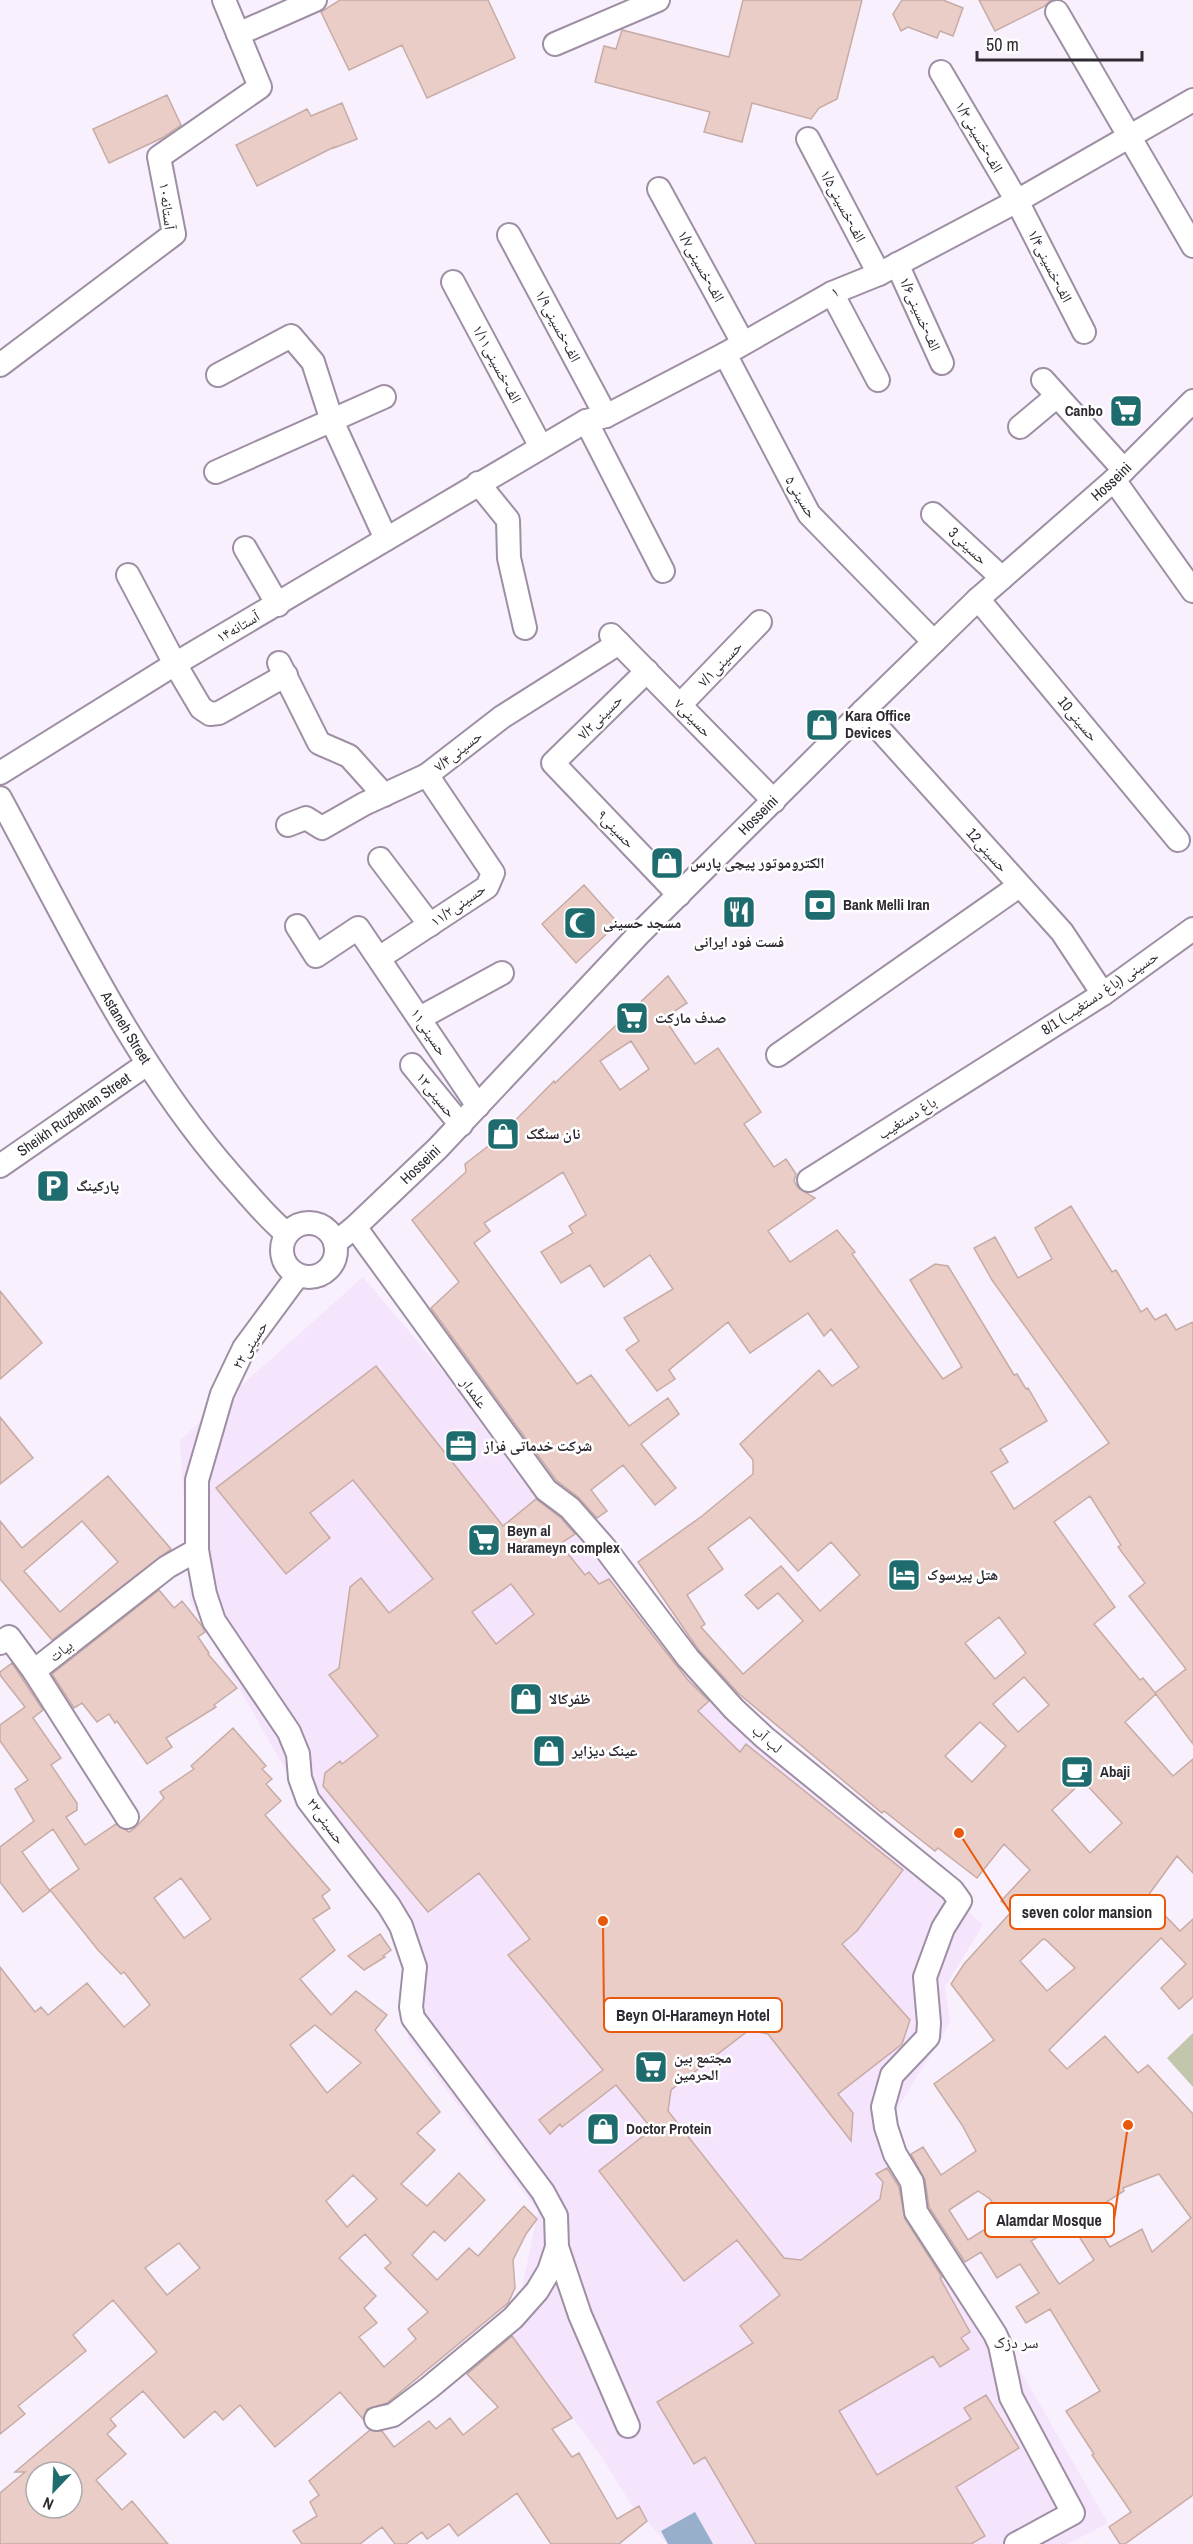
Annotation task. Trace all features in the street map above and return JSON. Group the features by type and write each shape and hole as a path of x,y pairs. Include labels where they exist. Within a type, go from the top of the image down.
{"street":[{"path":"224,0 238,34 315,0"},
{"path":"555,44 658,0"},
{"path":"1057,12 1193,246"},
{"name":"آستانه۱۰","path":"0,365 174,234 159,157 260,87 238,34"},
{"name":"الف-خسینی۱/۳","path":"941,72 1017,201"},
{"name":"۱","path":"478,483 541,447 734,348 832,293 888,269 1017,201 1193,100"},
{"name":"الف-خسینی۱/۵","path":"808,139 888,269"},
{"name":"الف-خسینی۱/۷","path":"659,189 734,348"},
{"name":"الف-خسینی۱/۴","path":"1017,201 1084,332"},
{"name":"الف-خسینی۱/۹","path":"509,235 596,418 663,571"},
{"name":"الف-خسینی۱/۶","path":"888,269 942,363"},
{"name":"الف-خسینی۱/۱۱","path":"453,282 541,447"},
{"path":"832,293 878,380"},
{"path":"218,375 291,336 313,362 332,421 386,539"},
{"name":"حسینی۵","path":"734,348 809,514 934,642"},
{"path":"1020,427 1050,388 1119,475 1193,591"},
{"path":"216,472 384,397"},
{"name":"Hosseini","path":"335,1243 355,1227 460,1125 679,895 863,711 978,599 1119,475 1193,401"},
{"path":"478,483 508,520 508,558 525,628"},
{"name":"آستانه۱۴","path":"0,773 175,664 278,605 478,483"},
{"name":"حسینی3","path":"933,514 1002,578"},
{"path":"245,548 278,605"},
{"path":"128,575 201,708 210,714 219,712 283,669 319,743 349,756 384,795"},
{"name":"حسینی10","path":"978,599 1178,840"},
{"name":"حسینی۷/۱","path":"680,705 760,622"},
{"name":"حسینی۷","path":"615,639 774,801"},
{"name":"حسینی۷/۴","path":"288,825 306,818 322,828 427,775 502,717 615,639"},
{"name":"حسینی۷/۲","path":"553,763 646,671"},
{"name":"حسینی12","path":"863,711 1062,932 1103,994"},
{"name":"حسینی۹","path":"553,763 679,895"},
{"name":"حسینی۱۱/۲","path":"379,958 487,887 493,873 427,775"},
{"name":"Astaneh Street","path":"0,798 117,1016 147,1064 206,1146 273,1223 287,1234"},
{"path":"380,859 430,925"},
{"path":"778,1055 1019,886"},
{"name":"حسینی۱۱","path":"297,926 316,956 358,928 478,1106"},
{"name":"8/1 حسینی (باغ دستغیب)","path":"1005,1055 1103,994 1193,929"},
{"path":"420,1018 502,973"},
{"name":"باغ دستغیب","path":"809,1180 1005,1055"},
{"name":"Sheikh Ruzbehan Street","path":"0,1166 147,1064"},
{"name":"حسینی۱۳","path":"412,1065 460,1125"},
{"path":"301,1224 318,1225 326,1229 335,1243 336,1253 333,1263 327,1270 308,1277 298,1275 285,1262 282,1252 287,1234 301,1224"},
{"name":"علمدار","path":"355,1227 546,1490 565,1502 604,1548"},
{"name":"حسینی۲۲","path":"298,1275 244,1348 222,1394 197,1480 197,1550 205,1594 214,1621 289,1732 298,1754 300,1778 308,1800 382,1897 401,1926 415,1966 411,2007 413,2018 543,2192 556,2216 557,2247"},
{"name":"لب آب","path":"604,1548 688,1658 734,1709 764,1737 952,1890 960,1901 943,1928 925,1977 928,2037 892,2075 883,2107 886,2127 895,2154 912,2182 916,2212 995,2334 1000,2345 1011,2397 1073,2513 1016,2544"},
{"name":"بیات","path":"127,1817 34,1671 167,1568 197,1550"},
{"path":"0,1643 9,1637 34,1671"},
{"path":"376,2419 393,2415 513,2318 537,2291 549,2271 557,2247"},
{"path":"557,2247 580,2315 628,2426"}],"shaded area":[{"path":"363,1277 542,1488 755,1721 983,1925 945,1987 950,2023 895,2113 902,2164 1108,2523 1068,2544 667,2544 647,2521 639,2506 634,2509 601,2456 512,2336 538,2211 408,2039 405,1948 289,1776 190,1602 180,1440"}],"green space":[{"path":"1193,2033 1193,2087 1167,2058"}],"water":[{"path":"695,2512 713,2544 668,2544 661,2531"}],"building":[{"path":"340,0 488,0 515,58 427,98 402,45 349,70 321,12"},
{"path":"743,0 862,0 837,99 819,108 811,119 752,103 742,142 704,132 710,112 595,82 604,46 616,49 622,30 729,57"},
{"path":"902,0 943,0 963,8 953,36 940,31 937,38 908,27 901,31 893,14"},
{"path":"979,0 1051,0 1045,6 995,31"},
{"path":"167,95 181,125 162,138 109,163 93,129"},
{"path":"342,103 357,139 334,147 257,186 236,145 307,109 311,116"},
{"name":"مسجد حسینی","path":"584,885 618,923 576,963 542,924"},
{"path":"668,976 687,1003 664,1018 695,1064 718,1048 761,1112 744,1124 774,1167 786,1159 796,1174 794,1181 798,1188 815,1198 768,1231 790,1262 837,1230 855,1252 852,1254 943,1379 962,1367 910,1280 935,1264 948,1266 1014,1375 1017,1374 1026,1389 1028,1388 1047,1421 1000,1449 1008,1462 991,1472 1014,1509 1109,1443 992,1280 974,1248 995,1237 1018,1278 1052,1259 1035,1228 1071,1206 1112,1272 1116,1270 1141,1312 1147,1308 1155,1320 1166,1314 1176,1330 1193,1322 1193,1744 1156,1694 1125,1722 1173,1776 1193,1759 1193,1873 1177,1856 1147,1897 1180,1931 1193,1919 1193,1997 1179,2009 1161,1988 1186,1964 1161,1938 1049,2050 1067,2069 1105,2036 1138,2073 1148,2065 1193,2114 1193,2495 1125,2544 1120,2544 1109,2527 1131,2512 1092,2455 1094,2454 1066,2411 1100,2391 1050,2309 1026,2323 1016,2307 1039,2293 1020,2264 997,2278 981,2252 965,2262 929,2207 925,2180 911,2154 923,2147 941,2175 976,2151 962,2125 934,2084 994,2040 951,1984 964,1964 1012,1911 1001,1901 1030,1870 1004,1844 977,1878 938,1848 935,1851 884,1811 882,1813 738,1693 698,1649 638,1562 702,1516 753,1474 753,1460 740,1444 819,1370 832,1386 859,1367 831,1329 824,1336 808,1313 750,1353 728,1322 669,1370 675,1379 657,1391 626,1350 639,1341 624,1318 673,1289 650,1255 604,1287 590,1265 561,1283 541,1252 573,1233 569,1226 586,1215 563,1172 484,1223 490,1231 474,1243 577,1384 591,1375 629,1426 668,1398 679,1414 641,1444 676,1488 655,1505 623,1465 591,1490 607,1511 597,1518 578,1497 556,1480 431,1308 459,1282 412,1220 466,1172 465,1164 496,1140 554,1081 555,1083","holes":["631,1041 649,1069 620,1090 600,1061","1090,1496 1121,1545 1118,1547 1145,1583 1129,1596 1186,1669 1155,1693 1143,1678 1140,1680 1094,1624 1115,1607 1054,1522","750,1517 798,1571 831,1542 860,1575 820,1611 781,1566 745,1595 758,1609 778,1593 803,1621 743,1674 701,1627 705,1624 687,1595 723,1569 708,1548","999,1617 1026,1653 995,1679 965,1643","1024,1677 1049,1705 1018,1732 993,1704","980,1722 1006,1746 972,1782 945,1756","1083,1781 1122,1823 1090,1853 1052,1810","1043,1939 1075,1968 1047,1991 1020,1961","1159,2174 1191,2218 1152,2252 1142,2229 1110,2247 1089,2213 1124,2191 1123,2188","978,2191 990,2199 1003,2218 968,2240 949,2210","1068,2219 1094,2260 1059,2284 1031,2241"]},
{"path":"0,1291 42,1343 0,1379"},
{"name":"مجتمع بین الحرمین","path":"376,1366 503,1526 536,1499 561,1518 575,1534 560,1544 585,1575 589,1572 599,1584 609,1579 687,1679 709,1701 698,1711 740,1752 746,1744 903,1870 857,1931 842,1944 910,2020 902,2044 838,2094 853,2113 851,2141 768,2034 749,2030 671,2090 668,2111 784,2258 801,2260 880,2199 883,2182 876,2174 887,2168 899,2187 905,2219 942,2277 940,2278 970,2332 961,2338 969,2349 940,2367 933,2356 839,2411 877,2475 971,2419 964,2408 986,2395 1019,2448 956,2487 985,2536 971,2544 756,2544 705,2457 694,2464 657,2402 753,2343 740,2326 780,2295 737,2240 684,2281 599,2171 652,2129 616,2085 562,2127 560,2124 550,2134 539,2120 603,2070 508,1955 530,1939 479,1873 428,1912 323,1786 325,1773 340,1761 342,1764 378,1736 329,1675 339,1668 350,1587 361,1578 389,1613 433,1579 353,1480 310,1513 330,1538 286,1574 216,1488","holes":["511,1584 534,1614 496,1644 472,1612"]},
{"path":"0,1417 33,1458 0,1484"},
{"path":"108,1476 171,1549 52,1640 0,1579 0,1521 22,1548","holes":["82,1521 118,1562 60,1612 24,1571"]},
{"path":"159,1590 174,1608 182,1601 202,1626 205,1632 198,1637 208,1654 237,1688 214,1705 216,1707 166,1738 172,1747 147,1764 117,1721 115,1723 109,1714 97,1722 82,1703 74,1708 52,1674"},
{"path":"12,1663 43,1710 33,1718 61,1758 51,1765 77,1803 77,1810 66,1817 85,1845 116,1824 129,1832 135,1828 164,1798 160,1792 194,1769 191,1766 233,1728 266,1766 262,1769 272,1779 266,1784 281,1801 265,1815 330,1890 322,1896 330,1908 313,1919 335,1950 300,1979 331,2015 356,1991 387,2015 375,2030 440,2112 417,2133 435,2150 401,2184 427,2206 459,2173 485,2200 445,2241 434,2231 412,2255 437,2280 469,2248 478,2256 524,2206 537,2219 526,2234 513,2260 515,2288 508,2303 387,2403 367,2409 363,2419 340,2392 275,2447 240,2405 223,2420 215,2411 184,2438 143,2391 110,2419 116,2426 107,2434 126,2454 96,2480 122,2510 132,2501 168,2544 0,2544 0,2493 24,2473 24,2520 84,2520 84,2460 29,2460 157,2352 113,2300 73,2335 86,2351 18,2406 25,2414 0,2434 0,1967 35,2012 41,2007 48,2015 87,1983 124,2027 150,2005 124,1972 121,1974 98,1950 50,1890 79,1869 53,1829 22,1852 50,1891 23,1912 0,1882 0,1847 34,1821 15,1789 28,1780 0,1741 0,1725 25,1707 0,1672","holes":["181,1878 211,1919 184,1938 154,1898","315,2025 361,2063 327,2093 290,2045","353,2175 377,2199 347,2227 326,2201","365,2234 391,2263 385,2268 428,2312 408,2329 416,2339 384,2367 359,2337 377,2323 364,2308 376,2296 339,2258","179,2243 200,2268 167,2295 145,2268"]},
{"path":"380,1934 391,1950 383,1956 385,1957 364,1970 348,1956"},
{"path":"512,2336 572,2418 552,2429 572,2457 579,2453 617,2519 639,2506 647,2521 619,2544 551,2544 517,2493 458,2536 449,2524 427,2539 422,2532 406,2544 395,2544 382,2527 360,2544 302,2544 293,2531 317,2516 310,2502 319,2495 309,2481 370,2430 382,2431 394,2447 429,2421 436,2429 450,2418 463,2435 498,2407 467,2374"},
{"path":"24,2464 24,2472 15,2472"}],"place":[{"name":"Canbo","path":"1126,411"},
{"name":"Kara Office Devices","path":"822,725"},
{"name":"الکتروموتور پیچی پارس","path":"667,863"},
{"name":"Bank Melli Iran","path":"820,905"},
{"name":"فست فود ایرانی","path":"739,912"},
{"name":"مسجد حسینی","path":"580,923"},
{"name":"صدف مارکت","path":"632,1018"},
{"name":"نان سنگک","path":"503,1134"},
{"name":"پارکینگ","path":"53,1186"},
{"name":"شرکت خدماتی فراز","path":"461,1446"},
{"name":"Beyn al Harameyn complex","path":"484,1540"},
{"name":"هتل پیرسوک","path":"904,1575"},
{"name":"ظفرکالا","path":"526,1699"},
{"name":"عینک دیزایر","path":"549,1751"},
{"name":"Abaji","path":"1077,1772"},
{"name":"seven color mansion","path":"959,1833"},
{"name":"Beyn Ol-Harameyn Hotel","path":"603,1921"},
{"name":"مجتمع بین الحرمین","path":"651,2067"},
{"name":"Alamdar Mosque","path":"1128,2125"},
{"name":"Doctor Protein","path":"603,2129"}],"district":[{"name":"سر دزک","path":"1016,2342"}]}
